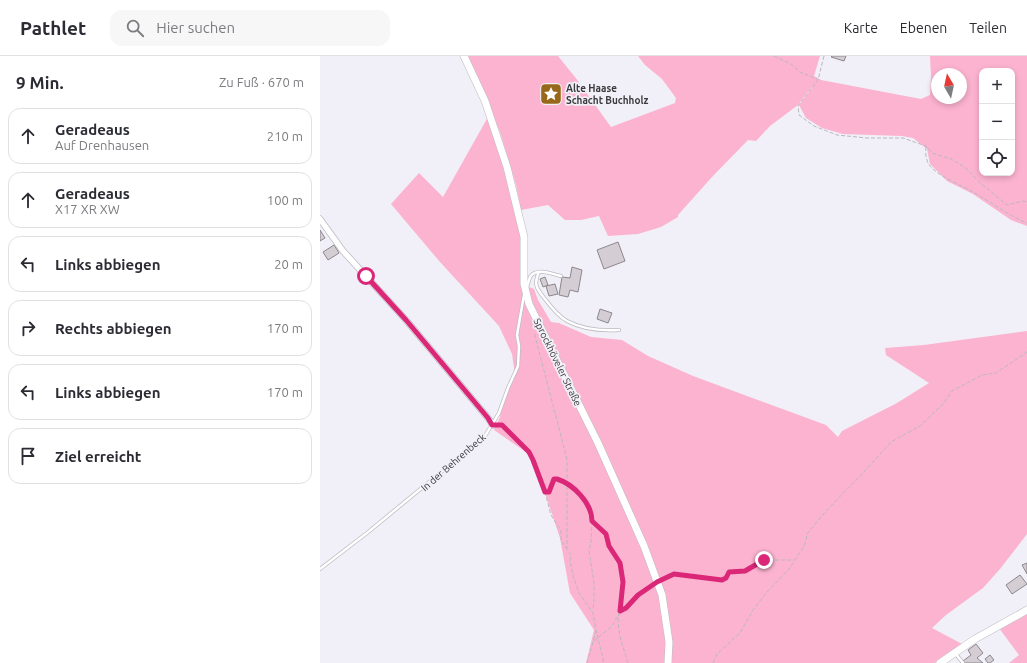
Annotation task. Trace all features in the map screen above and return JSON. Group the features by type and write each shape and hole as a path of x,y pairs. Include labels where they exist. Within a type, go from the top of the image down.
{"street":[{"name":"Sprockhöveler Straße","path":"464,56 485,101 507,167 524,237 525,290 538,322 601,449 644,546 662,595 668,642 668,663"},
{"path":"320,219 343,252 406,320 488,418 492,425"},
{"path":"940,663 975,639 1027,610"}],"lane":[{"name":"In der Behrenbeck","path":"320,569 444,471 485,436 499,413 518,366 519,346 517,335 525,290 530,278 534,273 539,272"},
{"path":"561,276 539,272 536,279 538,291 558,314 567,321 597,330 619,330"},
{"path":"955,653 960,662"}],"path":[{"path":"774,56 791,64 800,72 818,80"},
{"path":"824,56 818,80 798,106 799,115 814,126 837,135 867,138 903,138 926,146 932,153 951,159 966,168 978,181 1007,205 1023,201 1027,202"},
{"path":"926,146 926,160 931,167 940,174 991,202 1008,215 1027,223"},
{"path":"538,322 535,336 567,459 567,549"},
{"path":"713,663 717,654 740,633 753,610 766,593 789,569 803,548 807,534 826,510 863,474 891,442 920,426 943,404 952,392 982,376 996,373 1027,352"},
{"path":"492,425 502,425 529,452 533,460 545,492 551,515 561,531 562,540 571,555 570,561 579,593 592,612 604,663"},
{"path":"545,492 549,492 554,479 560,480 578,491 592,513 591,542 589,550 594,583 594,602 592,612"},
{"path":"592,521 606,534 609,546 620,563 623,582 618,622 620,636 628,663"},
{"path":"620,611 626,608 638,595 657,582 674,574 722,580 726,578 729,572 745,571 764,560 794,560"},
{"path":"594,641 612,626 620,614"},
{"path":"587,663 596,630"}],"shaded area":[{"path":"467,56 558,56 611,127 675,103 676,98 662,79 645,65 638,56 820,56 814,76 821,80 921,99 930,95 930,56 1027,56 1027,226 1011,220 973,194 947,181 930,164 927,149 913,138 902,136 843,134 822,128 806,118 799,105 812,87 798,105 770,126 756,141 748,140 712,177 678,215 678,217 661,227 638,234 608,236 599,216 581,220 565,220 548,205 521,210 516,185 500,132"},
{"path":"488,117 506,176 520,236 521,282 534,289 538,300 551,322 559,323 591,337 622,340 648,356 693,376 826,425 838,437 842,431 897,403 929,383 886,355 885,348 924,345 1027,331 1027,534 983,588 946,615 932,628 962,644 935,663 586,663 594,630 570,593 560,538 536,466 526,452 494,430 500,417 501,405 515,374 512,354 499,326 440,262 391,204 419,173 443,197"},
{"path":"1027,613 1027,663 1009,663 1019,655 999,628"}],"building":[{"path":"846,56 844,61 831,57"},
{"path":"320,230 325,238 320,241"},
{"path":"618,242 625,261 604,269 597,250"},
{"path":"334,245 339,253 328,260 323,252"},
{"path":"572,267 582,270 578,292 570,290 568,297 559,295 562,277 570,278"},
{"path":"545,277 548,285 543,287 540,279"},
{"path":"555,284 558,294 549,296 546,286"},
{"path":"600,309 612,313 608,323 597,319"},
{"path":"1027,563 1027,574 1022,565"},
{"path":"1020,575 1027,584 1012,594 1006,585"},
{"path":"976,644 983,653 977,658 983,663 965,663 963,661 971,655 968,650"},
{"path":"990,655 994,660 988,663 985,659"}],"place":[{"name":"Alte Haase Schacht Buchholz","path":"551,94"}],"route":[{"path":"366,276 406,320 488,418 492,425 502,425 529,452 545,492 549,492 554,479 560,480 578,491 590,508 592,513 592,521 606,534 609,546 620,563 623,582 620,611 626,608 638,595 657,582 674,574 722,580 726,578 729,572 745,571 764,560"}]}
